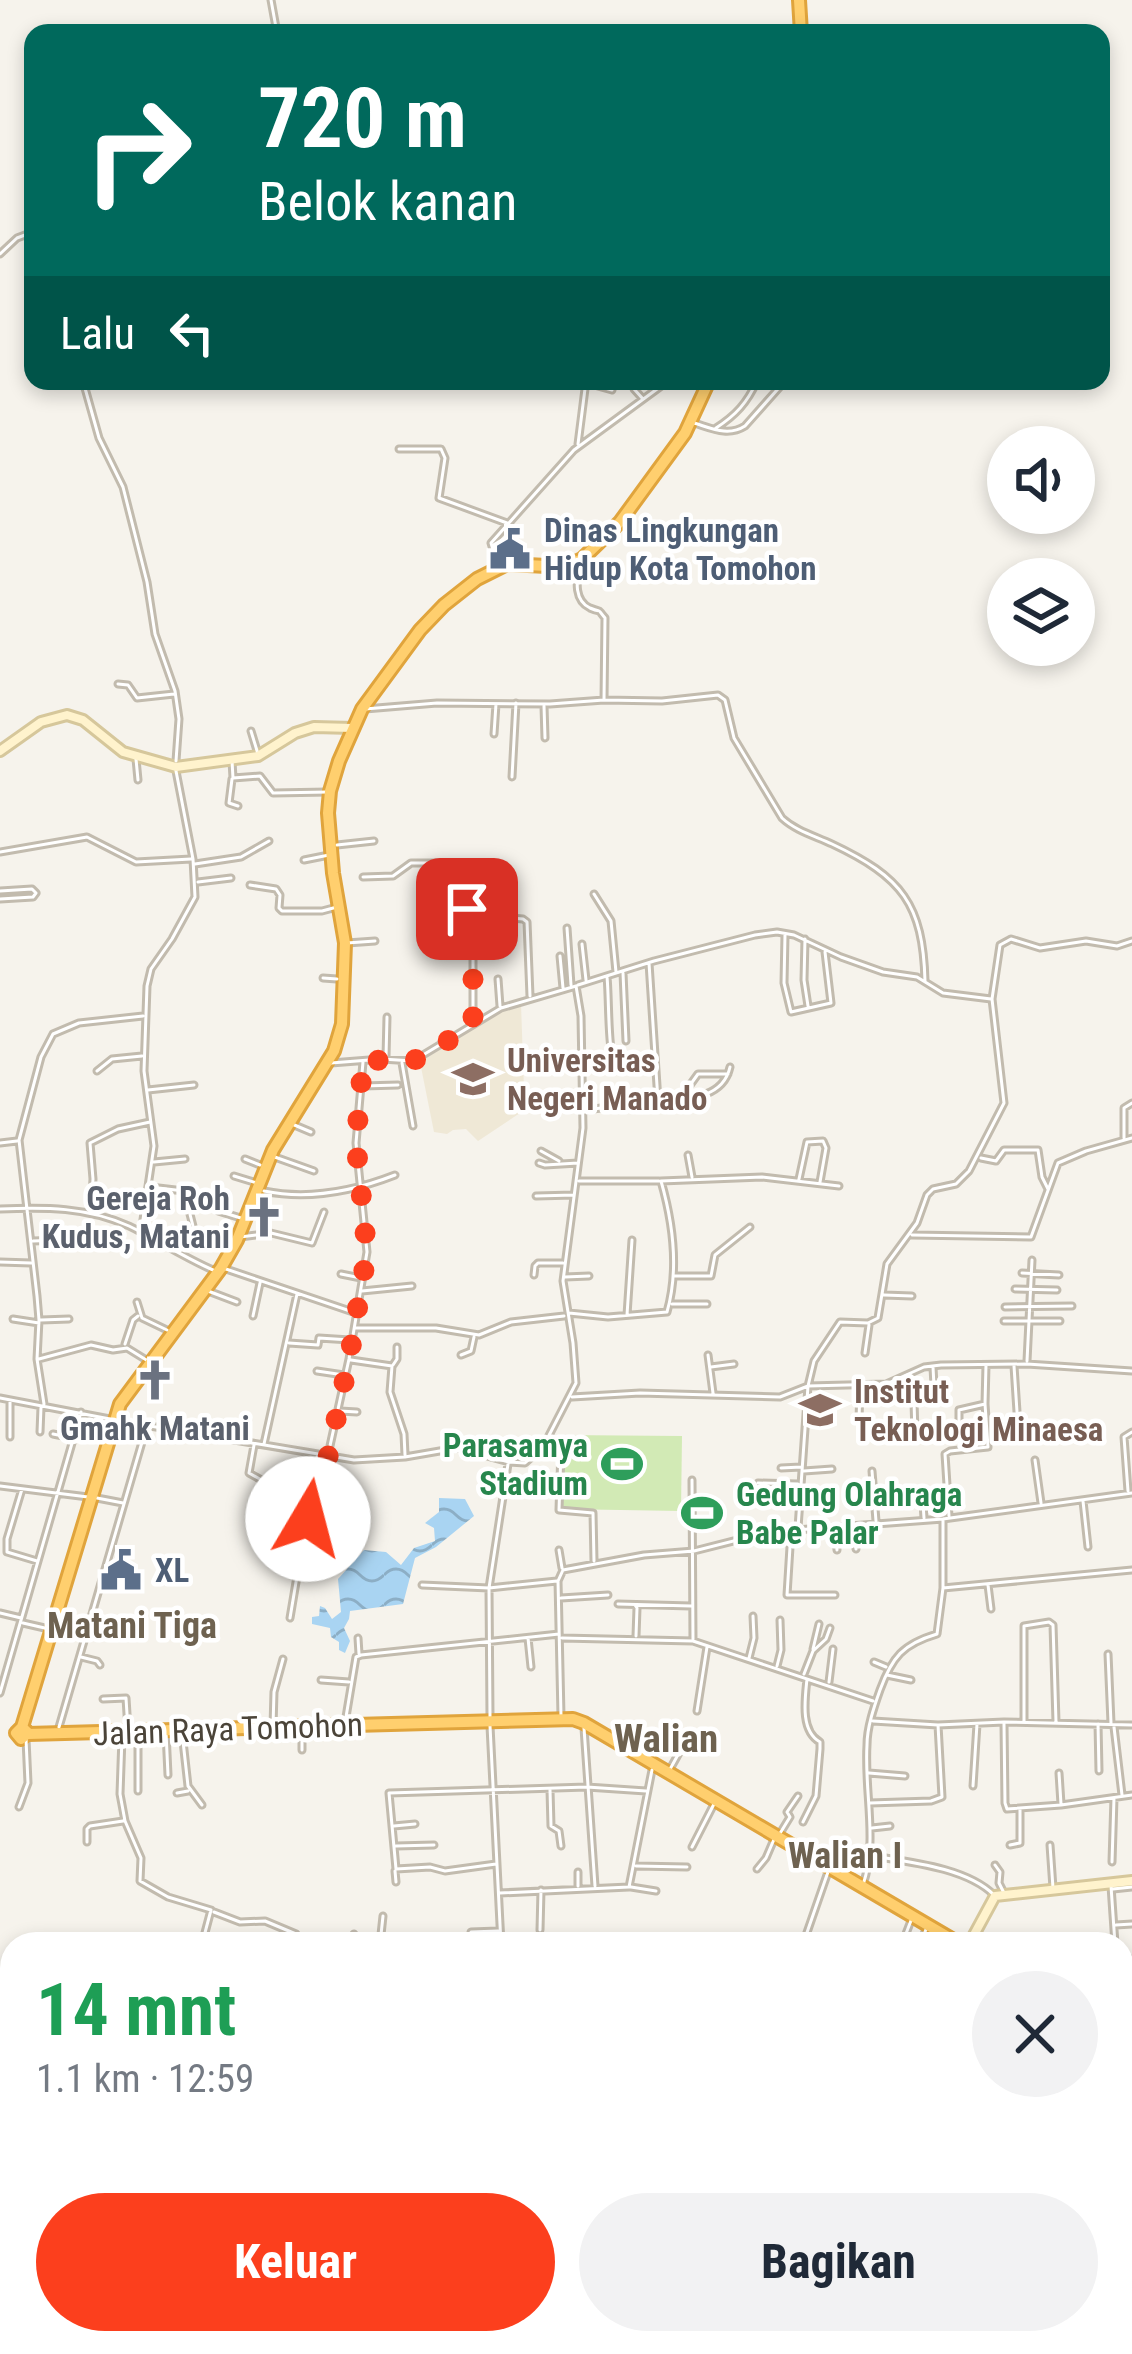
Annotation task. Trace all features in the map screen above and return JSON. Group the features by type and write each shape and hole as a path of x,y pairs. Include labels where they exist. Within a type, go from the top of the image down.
{"highway":[{"path":"23,1730 120,1404 220,1270 246,1220 268,1161 334,1051 342,1024 345,944 330,850 330,791 362,709 433,617 477,579 522,563 566,567 579,562 620,522 692,422 705,390"},
{"name":"Jalan Raya Tomohon","path":"0,1737 23,1730 57,1735 561,1718 584,1723 940,1932"}],"main road":[{"path":"0,751 41,722 67,715 83,720 123,752 176,767 258,756 302,730 353,728"},
{"path":"973,1932 1000,1895 1132,1884"}],"street":[{"path":"0,254 24,236"},
{"path":"87,390 104,450 123,487 155,634 176,694 176,767 195,882 195,897 149,974 144,1055 153,1162 141,1233"},
{"path":"578,446 584,390"},
{"path":"635,390 644,399"},
{"path":"498,568 491,544 578,446 656,390"},
{"path":"715,429 747,403 753,390"},
{"path":"692,422 734,432 777,390"},
{"path":"399,449 442,449 439,498 509,524"},
{"path":"579,562 579,600 602,612 606,622 604,700"},
{"path":"118,684 128,685 137,698 176,694"},
{"path":"362,709 675,700 718,694 725,700 734,738 782,818 791,827 864,862 910,900 921,935 925,981"},
{"path":"494,734 496,702"},
{"path":"512,777 516,703"},
{"path":"544,704 544,738"},
{"path":"251,731 258,756"},
{"path":"136,757 138,780"},
{"path":"232,760 229,803 238,806"},
{"path":"232,777 260,776 277,795 330,791"},
{"path":"0,852 87,837 136,862 193,862 241,857 269,841"},
{"path":"304,860 374,841"},
{"path":"363,877 393,877 412,863 468,865 473,1026"},
{"path":"195,882 232,878"},
{"path":"250,885 276,889 282,910 339,907"},
{"path":"0,891 36,892 33,897 0,899"},
{"path":"594,894 611,921 616,974"},
{"path":"473,916 527,922 530,1000"},
{"path":"505,918 506,949"},
{"path":"0,1398 317,1456 354,1460 457,1448 525,1463 543,1448 575,1388 576,1376 563,1277 578,1181 583,1098 581,1016 567,928"},
{"path":"784,933 784,983 791,1012 831,1003 825,949"},
{"path":"327,1064 416,1060 501,1008 755,934 784,933 869,967 912,975 943,993 992,999"},
{"path":"805,939 808,1008"},
{"path":"865,1353 869,1323 880,1312 887,1264 910,1235 930,1192 960,1181 1004,1103 992,999 1002,942 1016,940 1051,948 1086,940 1117,946 1132,941"},
{"path":"345,944 375,941"},
{"path":"582,944 586,982"},
{"path":"560,956 563,989"},
{"path":"649,963 658,1101"},
{"path":"623,971 626,1041"},
{"path":"608,977 609,1050 612,1058 629,1058"},
{"path":"323,978 345,980"},
{"path":"498,979 501,1008"},
{"path":"40,1432 39,1322 19,1140 41,1058 53,1034 79,1023 144,1016"},
{"path":"386,1059 387,1017"},
{"path":"98,1071 112,1059 144,1055"},
{"path":"328,1457 367,1252 356,1143 363,1060"},
{"path":"402,1062 413,1126"},
{"path":"583,1110 695,1098 716,1090 729,1075 730,1066"},
{"path":"680,1099 698,1074 729,1075"},
{"path":"146,1090 194,1085"},
{"path":"361,1086 398,1085"},
{"path":"550,1100 583,1098"},
{"path":"1124,1140 1124,1108 1132,1103"},
{"path":"91,1214 90,1143 118,1129 152,1121"},
{"path":"291,1124 310,1132"},
{"path":"910,1235 1031,1237 1058,1163 1132,1138"},
{"path":"0,1143 19,1140"},
{"path":"798,1181 807,1142 819,1140 826,1148 820,1184"},
{"path":"977,1157 996,1161 1004,1150 1038,1150 1042,1178 1050,1190"},
{"path":"541,1151 561,1162"},
{"path":"688,1155 692,1179"},
{"path":"153,1162 185,1159"},
{"path":"245,1159 314,1171"},
{"path":"538,1163 580,1163"},
{"path":"234,1176 287,1194 360,1188 395,1175"},
{"path":"578,1181 762,1177 839,1186"},
{"path":"353,1328 436,1328 474,1335 518,1321 567,1314 668,1312 671,1219 661,1181"},
{"path":"148,1186 184,1191 193,1226"},
{"path":"536,1196 575,1195"},
{"path":"0,1209 65,1208 116,1221 185,1258 356,1313"},
{"path":"218,1211 246,1220"},
{"path":"238,1237 272,1233 312,1244 324,1212"},
{"path":"672,1276 711,1276 713,1257 750,1227"},
{"path":"31,1241 62,1240"},
{"path":"627,1316 632,1240"},
{"path":"1027,1364 1032,1261"},
{"path":"0,1262 33,1263"},
{"path":"535,1275 538,1263 565,1263"},
{"path":"1022,1273 1059,1275"},
{"path":"341,1274 362,1278"},
{"path":"563,1277 590,1276"},
{"path":"253,1316 260,1282"},
{"path":"360,1291 412,1286"},
{"path":"1015,1289 1058,1290"},
{"path":"207,1290 237,1302"},
{"path":"264,1446 297,1294"},
{"path":"882,1295 912,1296"},
{"path":"137,1302 140,1316"},
{"path":"670,1304 707,1304"},
{"path":"1005,1307 1072,1306"},
{"path":"140,1316 174,1333"},
{"path":"125,1348 133,1320 140,1316"},
{"path":"13,1319 69,1319"},
{"path":"1004,1321 1060,1322"},
{"path":"835,1595 787,1595 808,1386 814,1361 838,1324 869,1323"},
{"path":"461,1355 471,1351 474,1335"},
{"path":"286,1343 319,1346 319,1338 352,1340"},
{"path":"37,1359 91,1345 125,1348 152,1363"},
{"path":"397,1347 389,1388 404,1434 405,1457"},
{"path":"708,1355 713,1395"},
{"path":"349,1359 392,1366"},
{"path":"709,1367 734,1364"},
{"path":"862,1887 871,1856 867,1738 871,1720 888,1668 913,1642 937,1634 943,1588 945,1454 988,1447 986,1364"},
{"path":"1014,1364 1018,1427"},
{"path":"570,1397 640,1393 780,1397 808,1386 894,1382 933,1365 1132,1370"},
{"path":"915,1434 914,1401 934,1386 933,1365"},
{"path":"317,1371 346,1375"},
{"path":"859,1420 860,1385"},
{"path":"10,1400 10,1438"},
{"path":"959,1438 959,1410 985,1405"},
{"path":"338,1411 357,1412"},
{"path":"0,1693 81,1412"},
{"path":"57,1735 147,1425"},
{"path":"562,1570 694,1551 794,1528 946,1518 1130,1493 1124,1434 1132,1432"},
{"path":"53,1434 75,1438"},
{"path":"254,1444 249,1473 265,1482"},
{"path":"543,1448 561,1450 559,1510 592,1513 594,1564"},
{"path":"1125,1453 1132,1452"},
{"path":"290,1618 317,1456"},
{"path":"1035,1460 1041,1505"},
{"path":"471,1932 500,1930 489,1588 508,1462"},
{"path":"782,1468 832,1469"},
{"path":"872,1471 877,1523"},
{"path":"692,1480 693,1641"},
{"path":"758,1484 801,1484"},
{"path":"0,1486 125,1503"},
{"path":"22,1489 7,1552 39,1561"},
{"path":"922,1489 924,1520"},
{"path":"1083,1499 1088,1547"},
{"path":"852,1525 856,1549"},
{"path":"835,1526 837,1550"},
{"path":"560,1550 561,1718"},
{"path":"943,1588 1132,1570"},
{"path":"422,1585 489,1588 558,1581"},
{"path":"988,1583 991,1609"},
{"path":"559,1598 608,1595"},
{"path":"618,1604 693,1606"},
{"path":"634,1604 636,1638"},
{"path":"0,1612 85,1636"},
{"path":"749,1659 753,1616"},
{"path":"776,1667 780,1620"},
{"path":"1024,1724 1024,1626 1051,1622 1056,1724"},
{"path":"803,1822 817,1796 820,1742 808,1730 805,1676 819,1624"},
{"path":"813,1651 830,1628"},
{"path":"528,1637 531,1667"},
{"path":"359,1656 528,1637 693,1641 876,1702"},
{"path":"344,1725 354,1662 359,1656 358,1638"},
{"path":"697,1711 707,1647"},
{"path":"829,1684 833,1649"},
{"path":"1108,1654 1123,1797"},
{"path":"79,1656 98,1660 100,1665"},
{"path":"273,1727 273,1697 283,1659"},
{"path":"874,1662 888,1668"},
{"path":"885,1675 911,1680"},
{"path":"321,1680 350,1682"},
{"path":"103,1699 126,1698 138,1791"},
{"path":"871,1720 938,1725 1132,1725"},
{"path":"584,1723 595,1888"},
{"path":"1004,1723 1005,1805 1009,1809 1132,1795"},
{"path":"974,1786 977,1724"},
{"path":"1098,1724 1099,1771"},
{"path":"868,1803 931,1802 942,1797 938,1725"},
{"path":"302,1726 302,1750"},
{"path":"19,1807 28,1780 23,1730"},
{"path":"182,1730 190,1791 202,1805"},
{"path":"166,1731 168,1775"},
{"path":"129,1732 120,1794 125,1821 141,1858 142,1883 240,1922 265,1921 291,1932"},
{"path":"669,1773 690,1733"},
{"path":"629,1887 653,1763"},
{"path":"867,1773 905,1776"},
{"path":"1059,1773 1060,1805"},
{"path":"396,1882 389,1793 586,1787 646,1791"},
{"path":"550,1788 551,1825 560,1831 561,1846"},
{"path":"177,1793 190,1791"},
{"path":"757,1870 790,1818 787,1812 798,1796"},
{"path":"1112,1862 1114,1798"},
{"path":"692,1847 716,1800"},
{"path":"1010,1845 1020,1843 1020,1808"},
{"path":"87,1842 90,1826 125,1821"},
{"path":"393,1826 415,1824"},
{"path":"870,1829 890,1826"},
{"path":"394,1846 434,1845"},
{"path":"1050,1845 1054,1890"},
{"path":"871,1856 960,1875 1000,1895"},
{"path":"395,1869 445,1871 497,1864"},
{"path":"995,1864 1000,1871 1000,1895"},
{"path":"634,1866 687,1867"},
{"path":"807,1932 830,1867"},
{"path":"578,1872 578,1888"},
{"path":"498,1893 629,1887 656,1891"},
{"path":"1112,1887 1115,1932"},
{"path":"540,1930 541,1890"},
{"path":"206,1932 212,1912"},
{"path":"381,1932 383,1916"},
{"path":"906,1932 912,1917"},
{"path":"1115,1925 1132,1924"},
{"path":"925,1932 928,1926"}],"shaded area":[{"name":"Universitas Negeri Manado","path":"521,1004 524,1090 516,1094 520,1113 478,1141 466,1129 434,1132 420,1062 501,1011"}],"green space":[{"name":"Parasamya Stadium","path":"562,1435 682,1436 681,1511 560,1509"}],"water":[{"path":"439,1498 465,1499 474,1516 415,1558 403,1604 350,1611 344,1628 350,1641 345,1653 339,1650 330,1628 312,1624 312,1617 319,1616 320,1606 332,1619 341,1612 338,1579 364,1550 386,1552 401,1565 414,1548 435,1541 434,1528 425,1523 439,1512"}],"place":[{"name":"Dinas Lingkungan Hidup Kota Tomohon","path":"510,549"},
{"name":"Universitas Negeri Manado","path":"473,1079"},
{"name":"Gereja Roh Kudus, Matani","path":"264,1217"},
{"name":"Gmahk Matani","path":"155,1380"},
{"name":"Institut Teknologi Minaesa","path":"820,1410"},
{"name":"Parasamya Stadium","path":"622,1464"},
{"name":"Gedung Olahraga Babe Palar","path":"702,1513"},
{"name":"XL","path":"121,1570"}],"district":[{"name":"Matani Tiga","path":"132,1626"},
{"name":"Walian","path":"666,1739"},
{"name":"Walian I","path":"845,1856"}],"route":[{"path":"308,1519 317,1456 328,1457 367,1252 356,1143 363,1060 413,1061 473,1026 473,916 467,909"}]}
